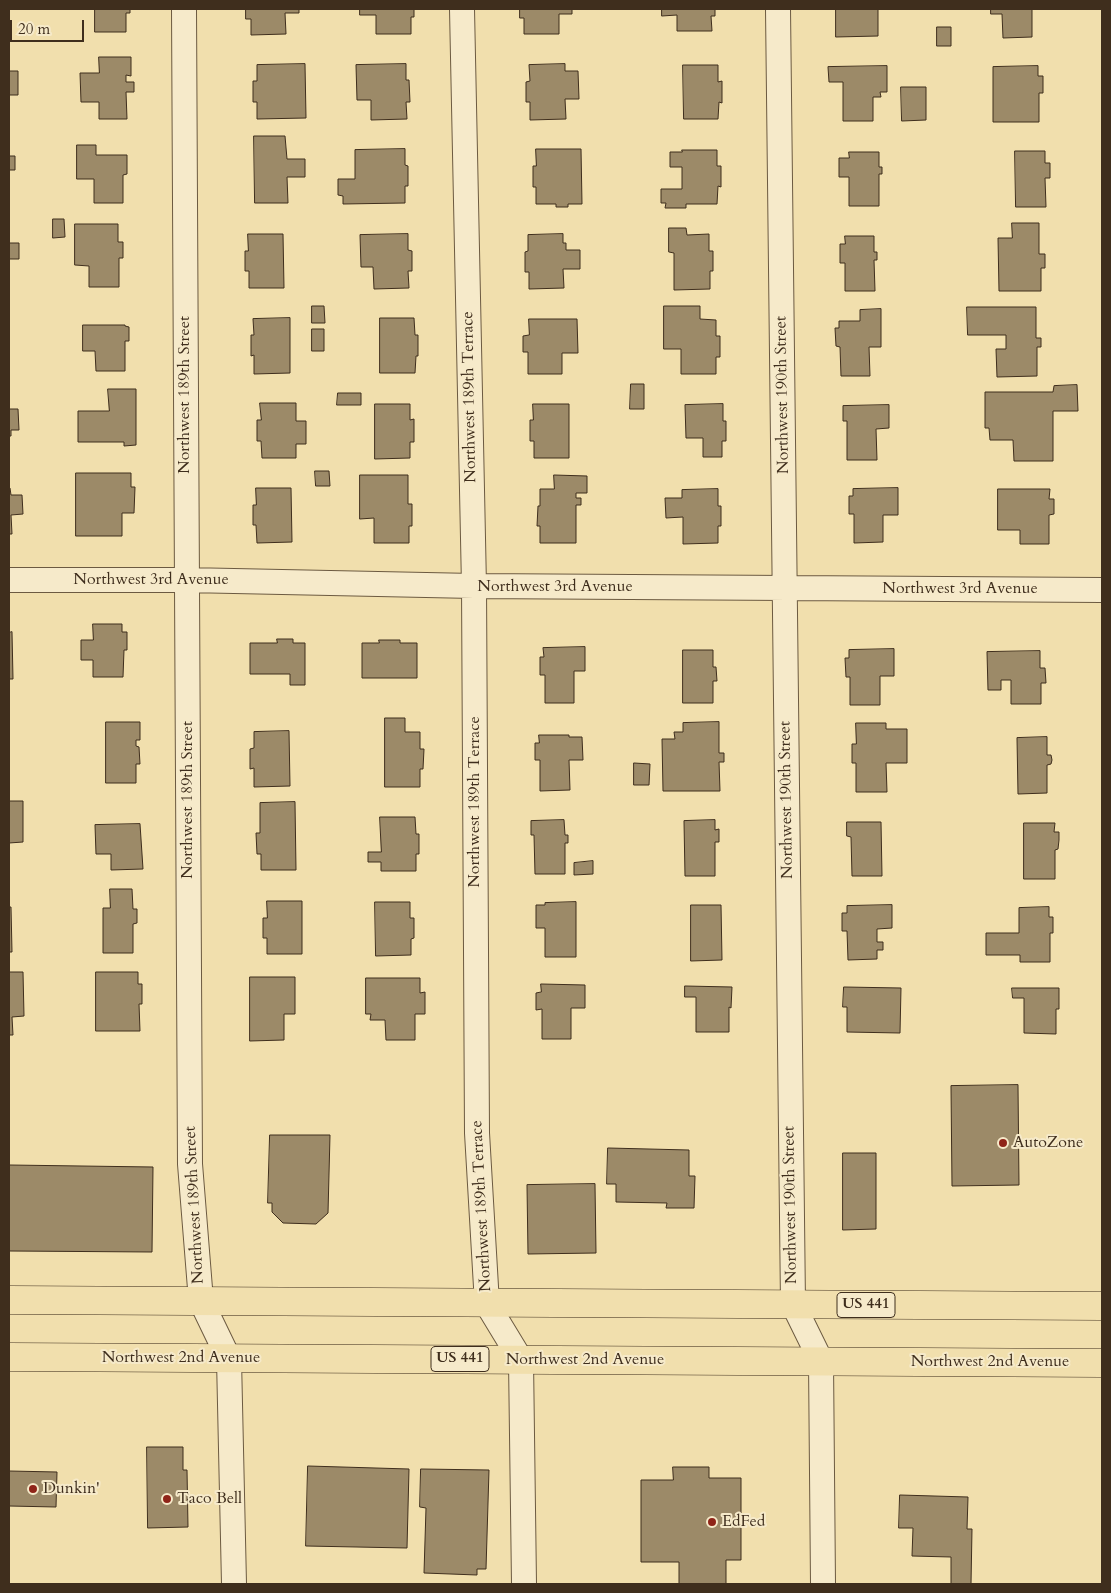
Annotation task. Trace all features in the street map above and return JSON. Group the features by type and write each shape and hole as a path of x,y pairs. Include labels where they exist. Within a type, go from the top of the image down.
{"main road":[{"name":"US 441","path":"9,1300 1102,1306"},
{"name":"Northwest 2nd Avenue","path":"9,1357 1102,1363"}],"street":[{"name":"Northwest 189th Street","path":"184,9 190,1164 201,1301 229,1359 234,1584"},
{"name":"Northwest 189th Terrace","path":"462,9 474,586 477,1134 486,1304 522,1360"},
{"name":"Northwest 190th Street","path":"778,9 792,1304 821,1361 824,1584"},
{"name":"Northwest 3rd Avenue","path":"9,580 186,580 474,586 1102,590"},
{"path":"522,1360 524,1584"}],"building":[{"path":"95,9 130,9 130,13 126,13 126,32 95,32"},
{"path":"246,9 299,9 299,13 285,13 286,34 251,35 251,19 246,19"},
{"path":"360,9 414,9 414,17 411,17 411,34 376,34 376,15 360,15"},
{"path":"520,9 572,9 572,14 559,14 559,34 524,34 524,18 520,18"},
{"path":"662,9 715,9 715,16 711,16 712,31 677,31 677,15 662,16"},
{"path":"836,9 878,9 878,36 836,37"},
{"path":"991,9 1032,9 1032,37 1003,38 1002,14 991,14"},
{"path":"937,27 951,27 951,46 937,46"},
{"path":"99,57 131,57 131,76 126,75 126,82 134,82 134,92 126,92 127,119 99,119 99,102 81,102 80,73 99,73"},
{"path":"305,64 306,118 257,119 257,102 253,102 253,81 257,81 257,65"},
{"path":"406,64 406,80 409,80 410,102 406,102 407,119 371,120 371,100 357,100 356,65"},
{"path":"565,64 565,71 578,71 579,99 565,99 566,119 530,120 530,102 526,102 526,82 530,81 529,65"},
{"path":"683,65 718,65 718,82 722,81 722,103 719,102 718,119 684,119"},
{"path":"887,66 887,92 880,92 881,97 873,97 873,121 843,121 843,82 829,82 828,67"},
{"path":"1038,66 1038,76 1043,76 1043,93 1039,93 1039,122 993,122 993,67"},
{"path":"9,71 18,71 18,95 9,95"},
{"path":"901,87 926,87 926,120 902,121"},
{"path":"254,136 285,136 287,159 305,159 305,177 287,177 288,203 255,203"},
{"path":"77,145 96,145 96,155 127,155 127,174 123,175 123,203 94,203 94,179 77,179"},
{"path":"405,149 405,165 408,166 408,186 405,186 405,203 343,204 343,196 338,195 338,179 355,179 355,150"},
{"path":"536,149 581,149 582,204 568,204 568,207 556,207 556,204 536,204 536,187 533,187 533,166 536,166"},
{"path":"682,150 717,150 717,166 721,166 721,187 718,186 717,204 686,204 686,208 665,208 666,203 661,203 661,189 682,189 682,167 670,167 670,152 682,152"},
{"path":"1015,151 1045,151 1045,163 1050,163 1050,178 1045,178 1046,207 1016,207"},
{"path":"849,152 879,152 879,167 882,167 882,174 879,174 879,206 849,206 849,177 839,177 839,158 849,158"},
{"path":"9,156 15,156 15,170 9,170"},
{"path":"53,219 64,219 65,237 53,238"},
{"path":"1012,223 1039,223 1039,254 1045,254 1045,268 1041,268 1041,291 999,291 998,238 1012,238"},
{"path":"75,224 118,224 118,242 123,242 123,258 119,258 119,287 89,287 89,266 75,265"},
{"path":"669,228 686,228 687,235 709,234 709,251 713,251 713,271 710,271 710,289 674,290 674,253 669,252"},
{"path":"248,234 283,234 284,288 249,288 249,271 245,271 245,251 248,251"},
{"path":"408,234 408,250 412,251 412,271 408,271 409,288 374,289 373,267 361,267 360,235"},
{"path":"563,234 563,243 566,243 566,250 580,250 580,269 563,269 564,288 529,289 529,272 525,272 525,252 528,251 528,235"},
{"path":"845,236 874,236 874,252 877,252 877,260 874,260 875,291 845,291 845,263 840,263 840,244 845,244"},
{"path":"9,243 19,243 19,259 9,259"},
{"path":"312,306 324,306 325,323 312,323"},
{"path":"664,306 700,306 700,319 716,320 716,336 720,336 720,357 716,357 716,374 681,374 681,349 664,349"},
{"path":"967,307 1036,307 1036,338 1041,338 1041,347 1037,347 1037,376 997,377 996,349 1006,349 1006,335 968,335"},
{"path":"881,309 881,347 869,347 870,376 841,376 840,347 836,346 835,328 839,328 839,321 860,321 860,310"},
{"path":"290,318 290,373 254,374 254,355 251,356 251,335 254,335 253,319"},
{"path":"380,318 414,318 415,335 418,335 418,356 416,356 415,373 380,373"},
{"path":"529,319 577,319 578,353 562,353 562,374 528,374 528,352 523,352 523,336 529,335"},
{"path":"83,325 125,325 129,327 129,341 125,341 125,371 96,371 95,351 83,351"},
{"path":"312,329 324,329 324,351 312,351"},
{"path":"631,384 644,384 644,409 630,409"},
{"path":"1077,385 1078,411 1053,411 1053,461 1014,461 1013,440 990,440 989,428 985,428 985,392 1053,392 1054,386"},
{"path":"108,389 136,389 136,445 124,446 124,442 78,442 78,411 109,411"},
{"path":"338,393 361,393 361,405 337,405"},
{"path":"260,403 296,403 296,421 306,421 306,444 296,444 296,458 262,458 261,441 257,441 257,420 261,420"},
{"path":"375,404 410,404 410,420 414,419 414,442 410,442 410,458 375,459"},
{"path":"533,404 569,404 569,458 534,458 534,441 530,441 530,420 533,420"},
{"path":"723,404 723,421 726,421 726,441 722,441 722,457 703,457 703,438 686,438 685,405"},
{"path":"889,405 889,428 876,429 877,460 847,460 847,421 843,421 843,406"},
{"path":"9,409 18,409 19,430 11,430 11,436 9,436"},
{"path":"315,471 329,471 330,486 316,486"},
{"path":"76,473 131,473 131,487 135,487 134,513 122,513 122,536 76,536"},
{"path":"360,475 408,475 408,504 412,504 412,526 409,526 409,543 374,543 374,518 360,519"},
{"path":"554,475 587,476 587,493 576,493 576,498 581,498 581,505 576,505 576,543 540,543 540,526 537,526 540,489 554,489"},
{"path":"9,488 11,495 22,495 23,514 11,515 12,534 9,534"},
{"path":"256,488 291,488 292,542 257,543 256,525 253,525 253,505 256,505"},
{"path":"898,488 898,515 883,515 883,542 854,543 854,514 849,514 849,496 853,496 853,489"},
{"path":"718,489 718,506 721,506 721,526 718,526 718,543 683,544 683,517 666,518 665,498 682,498 682,490"},
{"path":"998,489 1050,489 1049,499 1054,499 1054,514 1049,515 1049,544 1020,544 1020,530 998,530"},
{"path":"93,624 122,624 122,632 127,632 127,650 124,650 123,677 93,677 93,660 81,660 81,640 93,640"},
{"path":"12,632 13,679 9,679 9,633"},
{"path":"277,639 293,639 293,643 305,643 305,685 290,685 290,674 250,674 250,643 277,643"},
{"path":"379,640 400,640 400,643 417,643 417,678 362,678 362,643 379,643"},
{"path":"585,647 585,671 574,671 574,703 545,703 545,675 540,675 540,657 544,657 543,648"},
{"path":"894,649 894,676 880,676 880,705 850,705 850,677 846,677 845,658 849,658 849,650"},
{"path":"683,650 713,650 713,667 716,667 717,681 713,681 713,703 683,703"},
{"path":"1040,651 1040,668 1045,668 1046,683 1041,683 1041,704 1011,704 1011,680 1001,680 1001,690 988,690 987,652"},
{"path":"385,718 405,718 405,732 420,732 420,749 424,749 423,769 420,769 420,787 385,787"},
{"path":"106,722 140,722 140,740 136,740 136,746 139,747 140,764 136,764 136,783 106,783"},
{"path":"719,722 719,753 724,753 724,762 719,762 720,791 663,791 662,739 675,739 674,732 683,732 683,723"},
{"path":"856,723 886,723 886,729 907,729 907,763 886,763 887,792 856,792 856,763 852,763 852,744 856,744"},
{"path":"289,731 290,786 254,787 254,768 250,769 250,749 254,748 254,732"},
{"path":"539,735 582,737 583,760 569,760 570,790 540,791 540,760 535,760 535,743 539,743"},
{"path":"1047,737 1047,755 1051,755 1052,760 1051,764 1047,765 1047,793 1018,794 1017,738"},
{"path":"634,763 650,764 649,785 634,785"},
{"path":"9,801 23,801 23,842 9,843"},
{"path":"295,802 296,870 261,870 261,854 257,854 256,833 260,833 260,803"},
{"path":"380,817 415,817 416,834 419,834 419,854 416,854 416,871 381,871 381,862 368,862 368,852 381,852"},
{"path":"564,820 565,835 568,835 568,843 565,843 565,874 535,874 534,835 531,835 531,821"},
{"path":"715,820 715,830 719,829 719,842 715,842 715,876 685,876 684,821"},
{"path":"847,822 881,822 882,876 852,876 851,837 847,836"},
{"path":"1024,823 1055,823 1054,832 1059,832 1059,840 1058,849 1055,850 1055,879 1024,879"},
{"path":"140,824 143,869 111,870 111,854 96,854 95,825"},
{"path":"593,861 593,874 574,875 574,863"},
{"path":"110,889 132,889 133,909 137,909 137,923 133,924 133,953 103,953 103,908 110,908"},
{"path":"267,901 302,901 302,954 267,954 267,938 263,938 263,918 267,918"},
{"path":"375,902 410,902 410,918 414,918 414,938 411,939 411,955 376,956"},
{"path":"576,902 576,957 545,957 545,928 536,928 536,905"},
{"path":"691,905 721,905 722,960 691,961"},
{"path":"892,905 892,928 877,929 877,942 883,942 883,950 877,950 877,959 848,960 847,931 842,931 842,913 847,913 847,906"},
{"path":"9,907 11,907 12,952 9,952"},
{"path":"1049,907 1049,917 1053,917 1053,933 1050,933 1050,962 1020,962 1020,955 986,955 986,933 1019,933 1019,908"},
{"path":"9,972 23,972 24,1016 12,1017 13,1035 9,1035"},
{"path":"96,972 138,972 138,984 142,984 142,1004 139,1004 140,1031 96,1031"},
{"path":"250,977 295,977 295,1014 284,1014 284,1040 250,1041"},
{"path":"366,978 420,978 420,993 425,992 425,1014 415,1014 415,1040 386,1040 385,1020 370,1020 371,1014 366,1014"},
{"path":"541,984 585,985 585,1008 571,1008 571,1039 542,1039 542,1009 536,1010 536,993 541,992"},
{"path":"685,986 732,987 731,1008 729,1007 729,1032 696,1032 696,997 685,997"},
{"path":"844,987 901,988 900,1033 847,1032 847,1007 843,1007"},
{"path":"1012,988 1059,988 1059,1009 1056,1009 1056,1034 1024,1033 1024,998 1013,998"},
{"path":"1018,1085 1019,1185 952,1186 951,1086"},
{"path":"270,1135 330,1135 328,1213 316,1224 283,1223 272,1212 272,1203 268,1203"},
{"path":"608,1148 689,1150 689,1176 695,1176 694,1208 666,1208 667,1203 616,1202 616,1184 607,1184"},
{"path":"843,1153 876,1153 876,1229 843,1230"},
{"path":"9,1165 153,1167 152,1252 9,1251"},
{"path":"595,1184 596,1253 528,1254 527,1185"},
{"name":"Taco Bell","path":"147,1447 183,1447 183,1470 187,1470 188,1527 148,1528"},
{"path":"308,1466 409,1469 407,1548 306,1546"},
{"path":"673,1467 709,1467 709,1478 741,1478 741,1560 726,1560 726,1584 679,1584 679,1562 641,1562 641,1480 673,1480"},
{"path":"421,1469 489,1470 486,1569 477,1569 477,1575 424,1573 426,1508 420,1507"},
{"name":"Dunkin'","path":"9,1471 57,1472 56,1507 9,1506"},
{"path":"900,1495 968,1497 967,1529 972,1529 971,1584 951,1584 951,1557 912,1556 913,1528 899,1528"}],"place":[{"name":"AutoZone","path":"1003,1143"},
{"name":"Dunkin'","path":"33,1489"},
{"name":"Taco Bell","path":"167,1499"},
{"name":"EdFed","path":"712,1522"}]}
